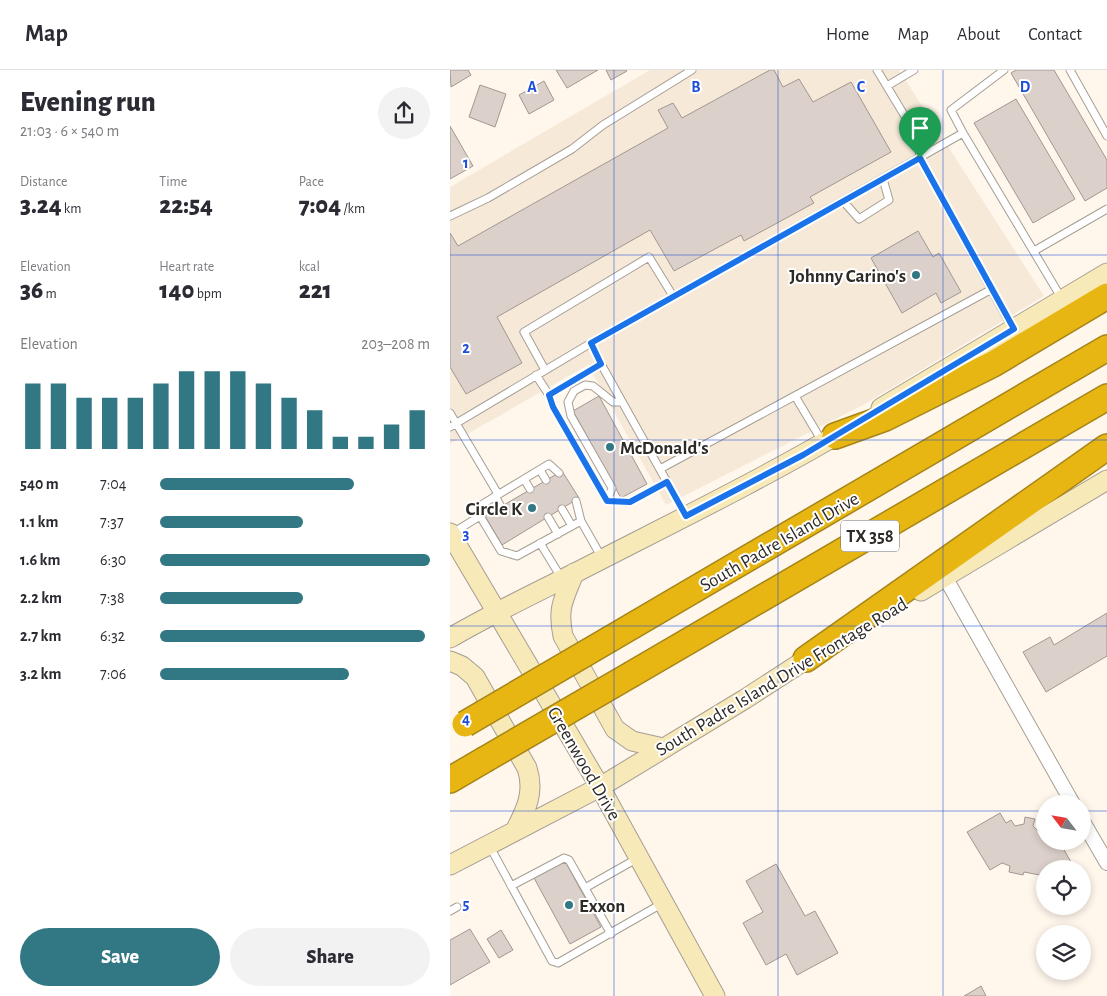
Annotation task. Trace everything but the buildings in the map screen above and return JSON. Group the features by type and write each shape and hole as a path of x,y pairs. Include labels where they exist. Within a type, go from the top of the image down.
{"highway":[{"path":"829,440 885,418 994,364 1107,296"},
{"path":"1081,364 1107,335"},
{"name":"South Padre Island Drive","path":"458,728 1107,348"},
{"name":"TX 358","path":"450,780 1107,397"},
{"path":"806,659 1107,446"}],"main road":[{"path":"450,638 496,612 803,455 1107,273"},
{"name":"South Padre Island Drive Frontage Road","path":"450,865 600,787 806,659 1107,480"},
{"name":"Greenwood Drive","path":"450,533 600,787 715,996"},
{"path":"568,576 560,606 563,636 616,729 632,741 663,748"},
{"path":"450,661 462,666 475,677 527,768 531,781 529,797 524,814 515,831"}],"street":[{"path":"945,577 1069,795"},
{"path":"1091,835 1107,863"}],"lane":[{"path":"450,216 488,198 572,149 603,125 692,70"},
{"path":"877,70 918,138 920,158 1014,329"},
{"path":"887,86 914,70"},
{"path":"1004,70 952,110 963,134 1062,300"},
{"path":"1070,70 1107,136"},
{"path":"453,425 591,343 963,134"},
{"path":"843,201 859,219 889,200 883,179"},
{"path":"1034,251 1107,209"},
{"path":"545,370 524,332 649,257 674,296"},
{"path":"660,469 992,289"},
{"path":"591,343 686,516"},
{"path":"549,395 601,364"},
{"path":"536,375 549,395 553,407 607,501"},
{"path":"607,501 612,488 571,416 568,402 574,391 585,385 593,386 613,402 622,402"},
{"path":"795,396 829,440"},
{"path":"450,413 453,425 496,495 501,507"},
{"path":"558,473 549,464 481,504 480,516 502,551 517,556 581,521"},
{"path":"540,470 546,480"},
{"path":"524,479 530,490"},
{"path":"607,501 630,502 667,482"},
{"path":"576,500 581,521 602,559"},
{"path":"562,509 572,526"},
{"path":"450,533 480,516"},
{"path":"548,517 558,534"},
{"path":"540,543 568,576"},
{"path":"489,845 552,961 558,963 664,903"},
{"path":"511,886 564,858 569,860 611,934"},
{"path":"585,888 638,858"}],"shaded area":[{"path":"650,70 899,70 1044,296 863,405 666,505 588,365 450,444 450,187"}],"place":[{"name":"Johnny Carino's","path":"916,275"},
{"name":"McDonald's","path":"610,447"},
{"name":"Circle K","path":"532,508"},
{"name":"Exxon","path":"569,905"}],"route":[{"path":"920,158 1014,329 803,455 686,516 667,482 630,502 607,501 553,407 549,395 601,364 591,343 920,158"}]}
